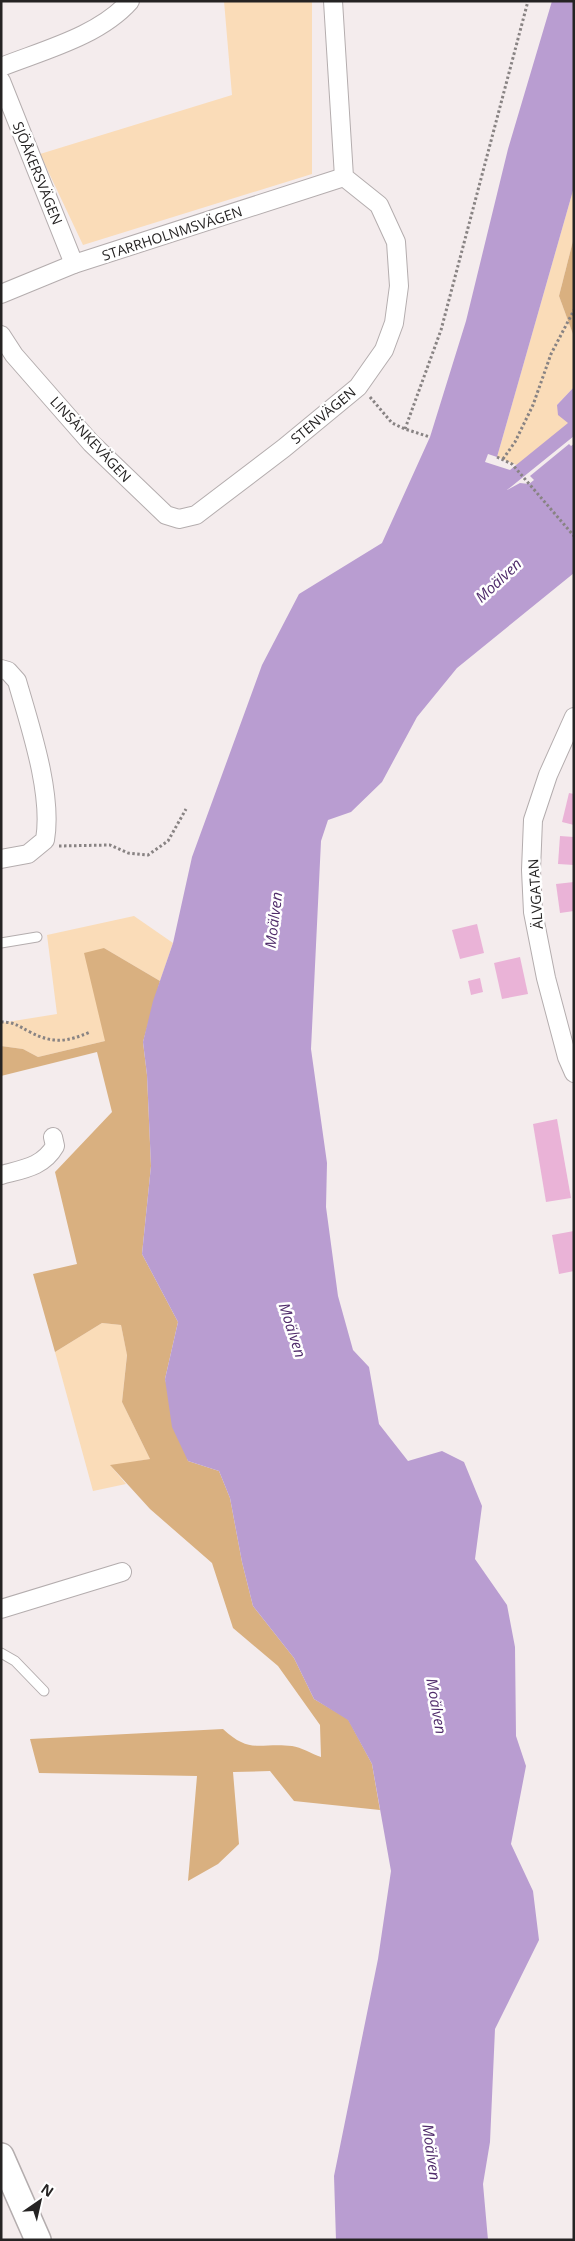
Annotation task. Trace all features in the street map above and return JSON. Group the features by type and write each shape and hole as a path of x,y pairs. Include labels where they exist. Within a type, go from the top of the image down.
{"main road":[{"path":"1,2156 38,2240"}],"street":[{"path":"1,67 97,28 121,12 130,1"},
{"path":"333,1 344,178"},
{"name":"SJÖÅKERSVÄGEN","path":"1,81 74,264"},
{"name":"STARRHOLNMSVÄGEN","path":"1,294 74,264 344,178"},
{"name":"STENVÄGEN","path":"196,515 284,448 358,387 384,350 394,323 399,286 396,242 379,205 344,178"},
{"name":"LINSÄNKEVÄGEN","path":"1,335 12,352 91,443 166,515 179,519 196,515"},
{"path":"1,669 8,671 17,681 39,761 47,826 45,840 28,854 1,858"},
{"name":"ÄLVGATAN","path":"574,718 548,775 533,820 531,870 533,912 546,978 567,1057 574,1074"},
{"path":"1,1175 34,1165 49,1157 55,1146 53,1137"},
{"path":"1,1609 122,1572"}],"lane":[{"path":"1,943 37,937"},
{"path":"1,1653 14,1661 44,1691"}],"path":[{"path":"405,429 441,330 528,1"},
{"path":"503,459 515,442 533,405 552,354 574,310"},
{"path":"358,387 373,398 392,423 430,437"},
{"path":"496,457 512,464 574,536"},
{"path":"36,848 110,845 128,853 148,855 168,841 186,809"},
{"path":"1,1022 13,1022 51,1041 73,1040 90,1032"}],"shaded area":[{"path":"224,1 312,1 312,174 83,245 40,154 232,95"},
{"path":"574,187 574,237 559,296 574,337 574,387 557,405 569,423 517,465 497,457"},
{"path":"574,237 574,337 559,296"},
{"path":"134,916 173,943 160,981 104,948 105,1041 38,1057 23,1049 1,1046 1,1023 57,1014 47,935"},
{"path":"104,948 160,981 143,1042 147,1075 151,1166 142,1254 178,1322 165,1379 188,1461 219,1471 230,1498 242,1562 253,1606 294,1658 314,1699 348,1719 372,1764 380,1810 294,1801 270,1771 233,1772 239,1844 218,1864 188,1881 197,1776 39,1773 30,1739 223,1729 241,1742 249,1745 292,1746 321,1757 320,1725 278,1666 233,1628 212,1563 150,1509 110,1465 150,1459 122,1402 127,1355 121,1325 102,1323 55,1352 33,1274 77,1264 55,1172 112,1112 97,1052 1,1076 1,1046 23,1049 38,1057 105,1041 84,953"},
{"path":"102,1323 121,1325 127,1354 122,1402 150,1459 111,1466 126,1484 93,1491 55,1352"}],"water":[{"name":"Moälven","path":"552,1 574,1 574,187 497,457 488,454 485,462 510,470 568,423 558,415 557,405 574,387 574,436 507,490 520,483 529,484 534,480 530,476 569,444 571,446 574,444 574,573 457,668 417,717 382,782 351,812 328,820 321,841 311,1049 327,1163 326,1207 338,1296 353,1350 369,1367 379,1424 408,1461 442,1451 464,1462 482,1506 475,1559 507,1605 515,1647 516,1736 526,1766 511,1844 533,1891 539,1940 495,2029 490,2142 483,2184 488,2240 336,2240 334,2176 378,1959 391,1871 372,1764 348,1720 314,1699 294,1658 253,1606 242,1562 230,1498 219,1471 188,1461 172,1427 165,1379 178,1322 142,1254 151,1166 147,1075 143,1042 153,1001 173,943 192,857 262,665 299,594 382,543 430,437 466,321 508,149"}],"building":[{"path":"569,793 574,794 574,825 562,822"},
{"path":"560,836 574,837 574,865 558,864"},
{"path":"574,882 574,911 560,913 556,884"},
{"path":"477,924 484,953 460,959 452,930"},
{"path":"520,957 528,994 502,999 494,963"},
{"path":"480,978 483,992 471,995 468,981"},
{"path":"557,1119 571,1198 546,1202 533,1124"},
{"path":"574,1231 574,1271 559,1274 552,1235"}]}
